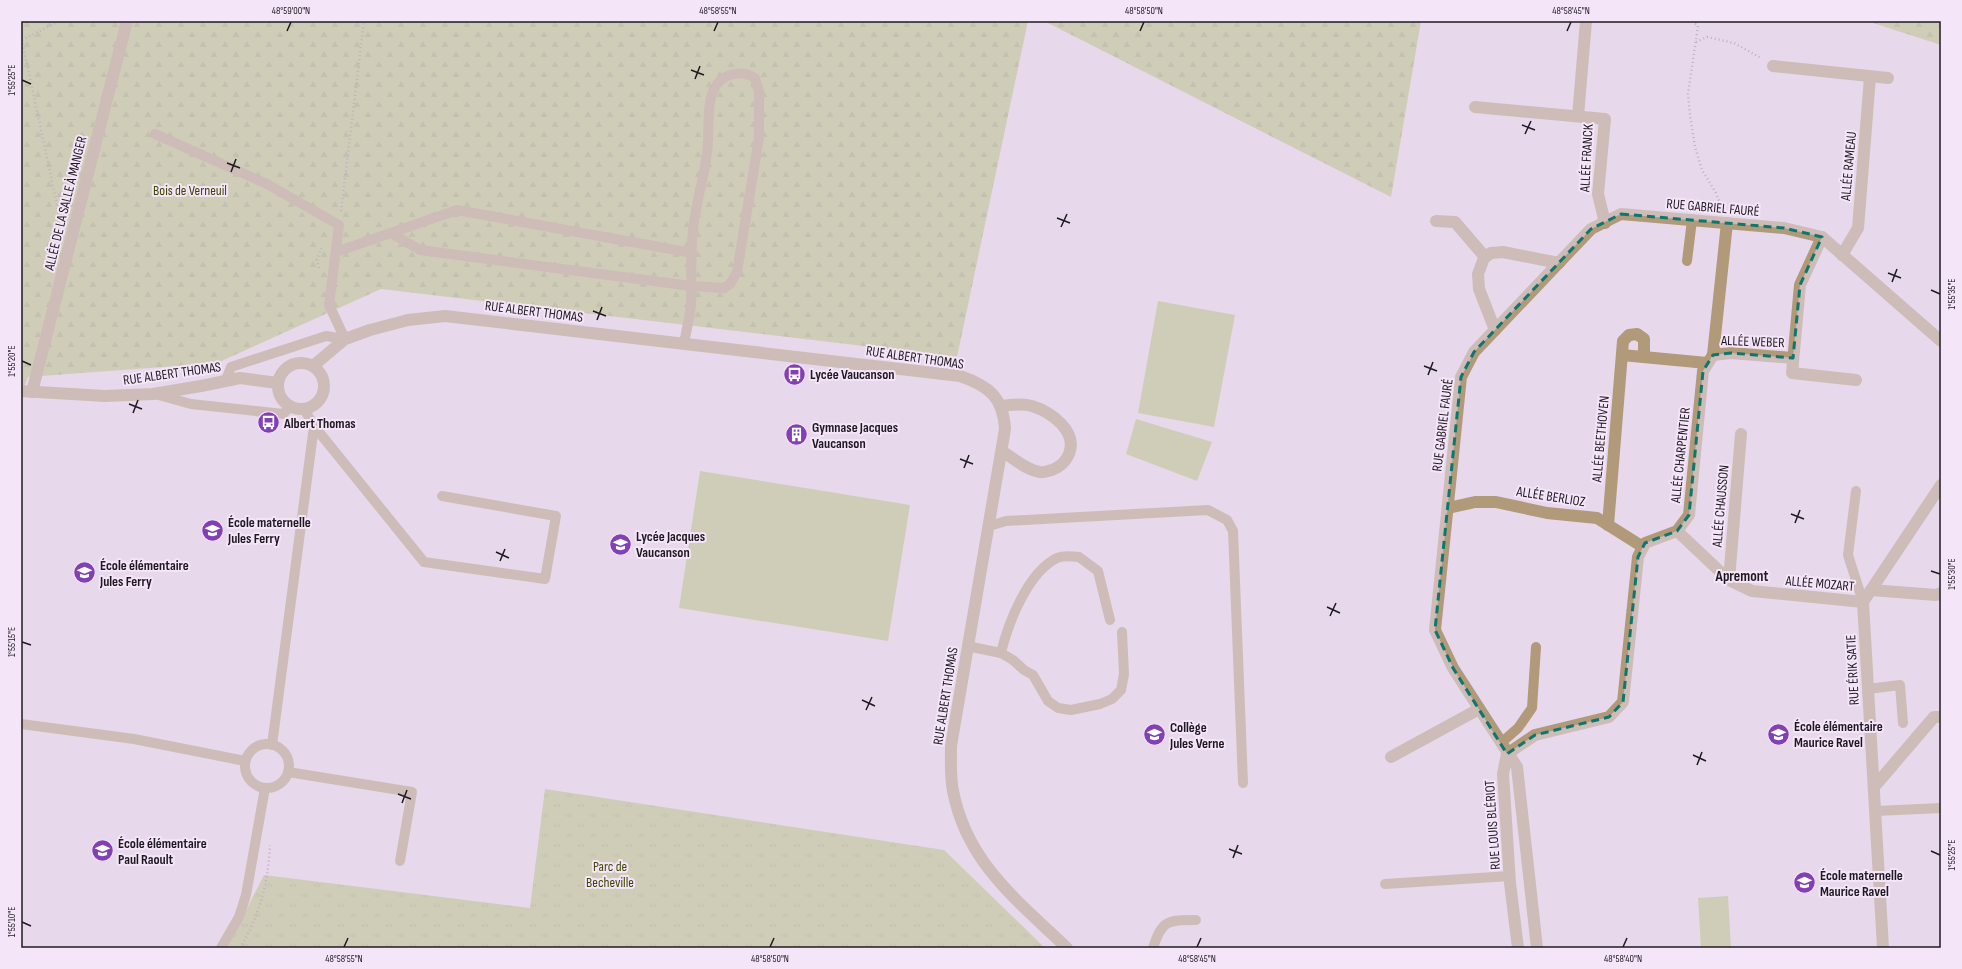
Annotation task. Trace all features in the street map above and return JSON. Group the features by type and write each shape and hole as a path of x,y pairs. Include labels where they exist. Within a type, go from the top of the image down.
{"street":[{"name":"ALLÉE DE LA SALLE À MANGER","path":"27,391 126,21"},
{"name":"ALLÉE FRANCK","path":"1578,116 1586,21"},
{"path":"1772,66 1888,78"},
{"name":"ALLÉE RAMEAU","path":"1842,254 1858,228 1870,77"},
{"name":"ALLÉE FRANCK","path":"1475,107 1605,119 1598,194 1605,222"},
{"name":"RUE GABRIEL FAURÉ","path":"1504,748 1453,668 1435,630 1461,377 1474,352 1591,229 1621,214 1784,228 1822,237"},
{"path":"1436,221 1456,222 1485,257"},
{"name":"ALLÉE CHARPENTIER","path":"1677,531 1689,515 1703,370 1710,359 1727,223"},
{"path":"1822,237 1941,341"},
{"name":"ALLÉE WEBER","path":"1822,237 1800,285 1792,374 1856,380"},
{"path":"1495,330 1479,289 1478,274 1485,257 1491,253 1503,252 1559,263"},
{"name":"RUE ALBERT THOMAS","path":"313,366 345,339 408,320 445,316 960,376 977,382 986,388 995,395 1001,406 1005,429 951,746 952,791 968,838 981,860 997,881 1067,948"},
{"name":"ALLÉE BEETHOVEN","path":"1608,525 1623,341 1629,335 1638,334 1644,339 1644,356"},
{"name":"ALLÉE WEBER","path":"1710,359 1731,353 1793,358"},
{"path":"1622,355 1710,359"},
{"path":"298,362 313,366 323,376 324,390 317,403 304,409 290,407 280,397 278,382 285,369 291,364 298,362"},
{"name":"RUE ALBERT THOMAS","path":"27,391 105,396 154,394 240,378 278,382"},
{"path":"1001,406 1019,404 1031,406 1060,421 1069,434 1072,447 1067,460 1056,468 1041,473 1027,467 1002,451"},
{"name":"ALLÉE CHAUSSON","path":"1729,580 1741,434"},
{"path":"1863,602 1941,485"},
{"name":"ALLÉE BERLIOZ","path":"1448,508 1475,502 1496,502 1547,514 1597,518 1643,547"},
{"path":"1504,748 1535,735 1610,717 1623,702 1638,557 1645,543 1677,531"},
{"name":"ALLÉE MOZART","path":"1677,531 1729,580 1752,591 1863,602"},
{"path":"1871,590 1936,595 1941,593"},
{"name":"RUE ÉRIK SATIE","path":"1863,602 1883,948"},
{"path":"1391,757 1479,709"},
{"path":"1874,787 1934,717 1941,717"},
{"name":"RUE LOUIS BLÉRIOT","path":"1504,748 1503,774 1510,876 1518,948"},
{"name":"RUE LOUIS BLÉRIOT","path":"1504,748 1517,767 1536,948"}],"lane":[{"path":"391,233 420,250 692,286 724,288 730,284 737,272 759,138 759,92 755,78 746,73 731,74 717,84 709,106 707,153 692,230 692,286 691,306 684,344"},
{"path":"155,134 267,184 339,225 329,306 345,339"},
{"path":"336,252 457,210 692,253"},
{"path":"1687,261 1692,220"},
{"path":"226,380 232,367 326,336 345,339"},
{"path":"154,394 191,404 283,414 290,407"},
{"path":"304,409 314,426 424,562 545,579 556,516 442,496"},
{"path":"272,744 314,426"},
{"path":"1856,490 1848,555 1863,602"},
{"path":"989,526 1006,521 1208,510 1227,520 1233,532 1243,783"},
{"path":"1001,652 1005,636 1014,615 1034,578 1045,567 1058,558 1079,556 1098,571 1110,620"},
{"path":"967,646 1001,652 1013,660 1024,670 1033,675 1048,701 1058,708 1071,710 1085,709 1112,699 1121,690 1124,674 1122,632"},
{"path":"1504,748 1532,708 1536,646"},
{"path":"1868,689 1900,686 1903,722"},
{"path":"21,724 134,739 245,761"},
{"path":"272,744 279,747 288,758 288,772 279,784 265,788 252,782 245,769 245,761 248,755 258,746 272,744"},
{"path":"288,772 412,792 400,861"},
{"path":"221,948 239,917 246,895 265,788"},
{"path":"1876,811 1941,808"},
{"path":"1385,884 1510,876"},
{"path":"1153,948 1160,928 1167,923 1180,920 1196,920"}],"path":[{"path":"21,41 59,21"},
{"path":"339,225 364,21"},
{"path":"1692,21 1698,26"},
{"path":"1697,21 1698,26 1688,94 1695,147 1702,170 1716,194 1727,223"},
{"path":"21,36 61,223"},
{"path":"1696,42 1707,37 1734,43 1751,51 1772,66"}],"highlighted area":[{"path":"1621,214 1784,228 1822,237 1800,285 1793,358 1731,353 1713,355 1703,371 1689,515 1677,531 1645,543 1638,557 1623,702 1609,717 1535,735 1507,754 1453,668 1435,630 1461,377 1474,352 1591,229"}],"green space":[{"name":"Bois de Verneuil","path":"21,21 1028,21 957,357 381,289 217,363 28,377 21,394"},
{"path":"1044,21 1421,21 1391,197"},
{"path":"1867,21 1941,21 1941,45"},
{"path":"1158,301 1235,315 1214,427 1138,413"},
{"path":"1136,419 1212,442 1197,481 1126,454"},
{"path":"700,471 910,505 888,641 679,608"},
{"name":"Parc de Becheville","path":"545,789 944,850 1045,948 227,948 264,875 530,908"},
{"path":"1728,896 1731,948 1701,948 1698,898"}],"place":[{"name":"Lycée Vaucanson","path":"794,374"},
{"name":"Albert Thomas","path":"269,423"},
{"name":"Gymnase Jacques Vaucanson","path":"797,435"},
{"name":"École maternelle Jules Ferry","path":"212,530"},
{"name":"Lycée Jacques Vaucanson","path":"620,544"},
{"name":"École élémentaire Jules Ferry","path":"85,573"},
{"name":"École élémentaire Maurice Ravel","path":"1779,734"},
{"name":"Collège Jules Verne","path":"1155,735"},
{"name":"École élémentaire Paul Raoult","path":"102,851"},
{"name":"École maternelle Maurice Ravel","path":"1804,883"}],"district":[{"name":"Apremont","path":"1742,576"}]}
